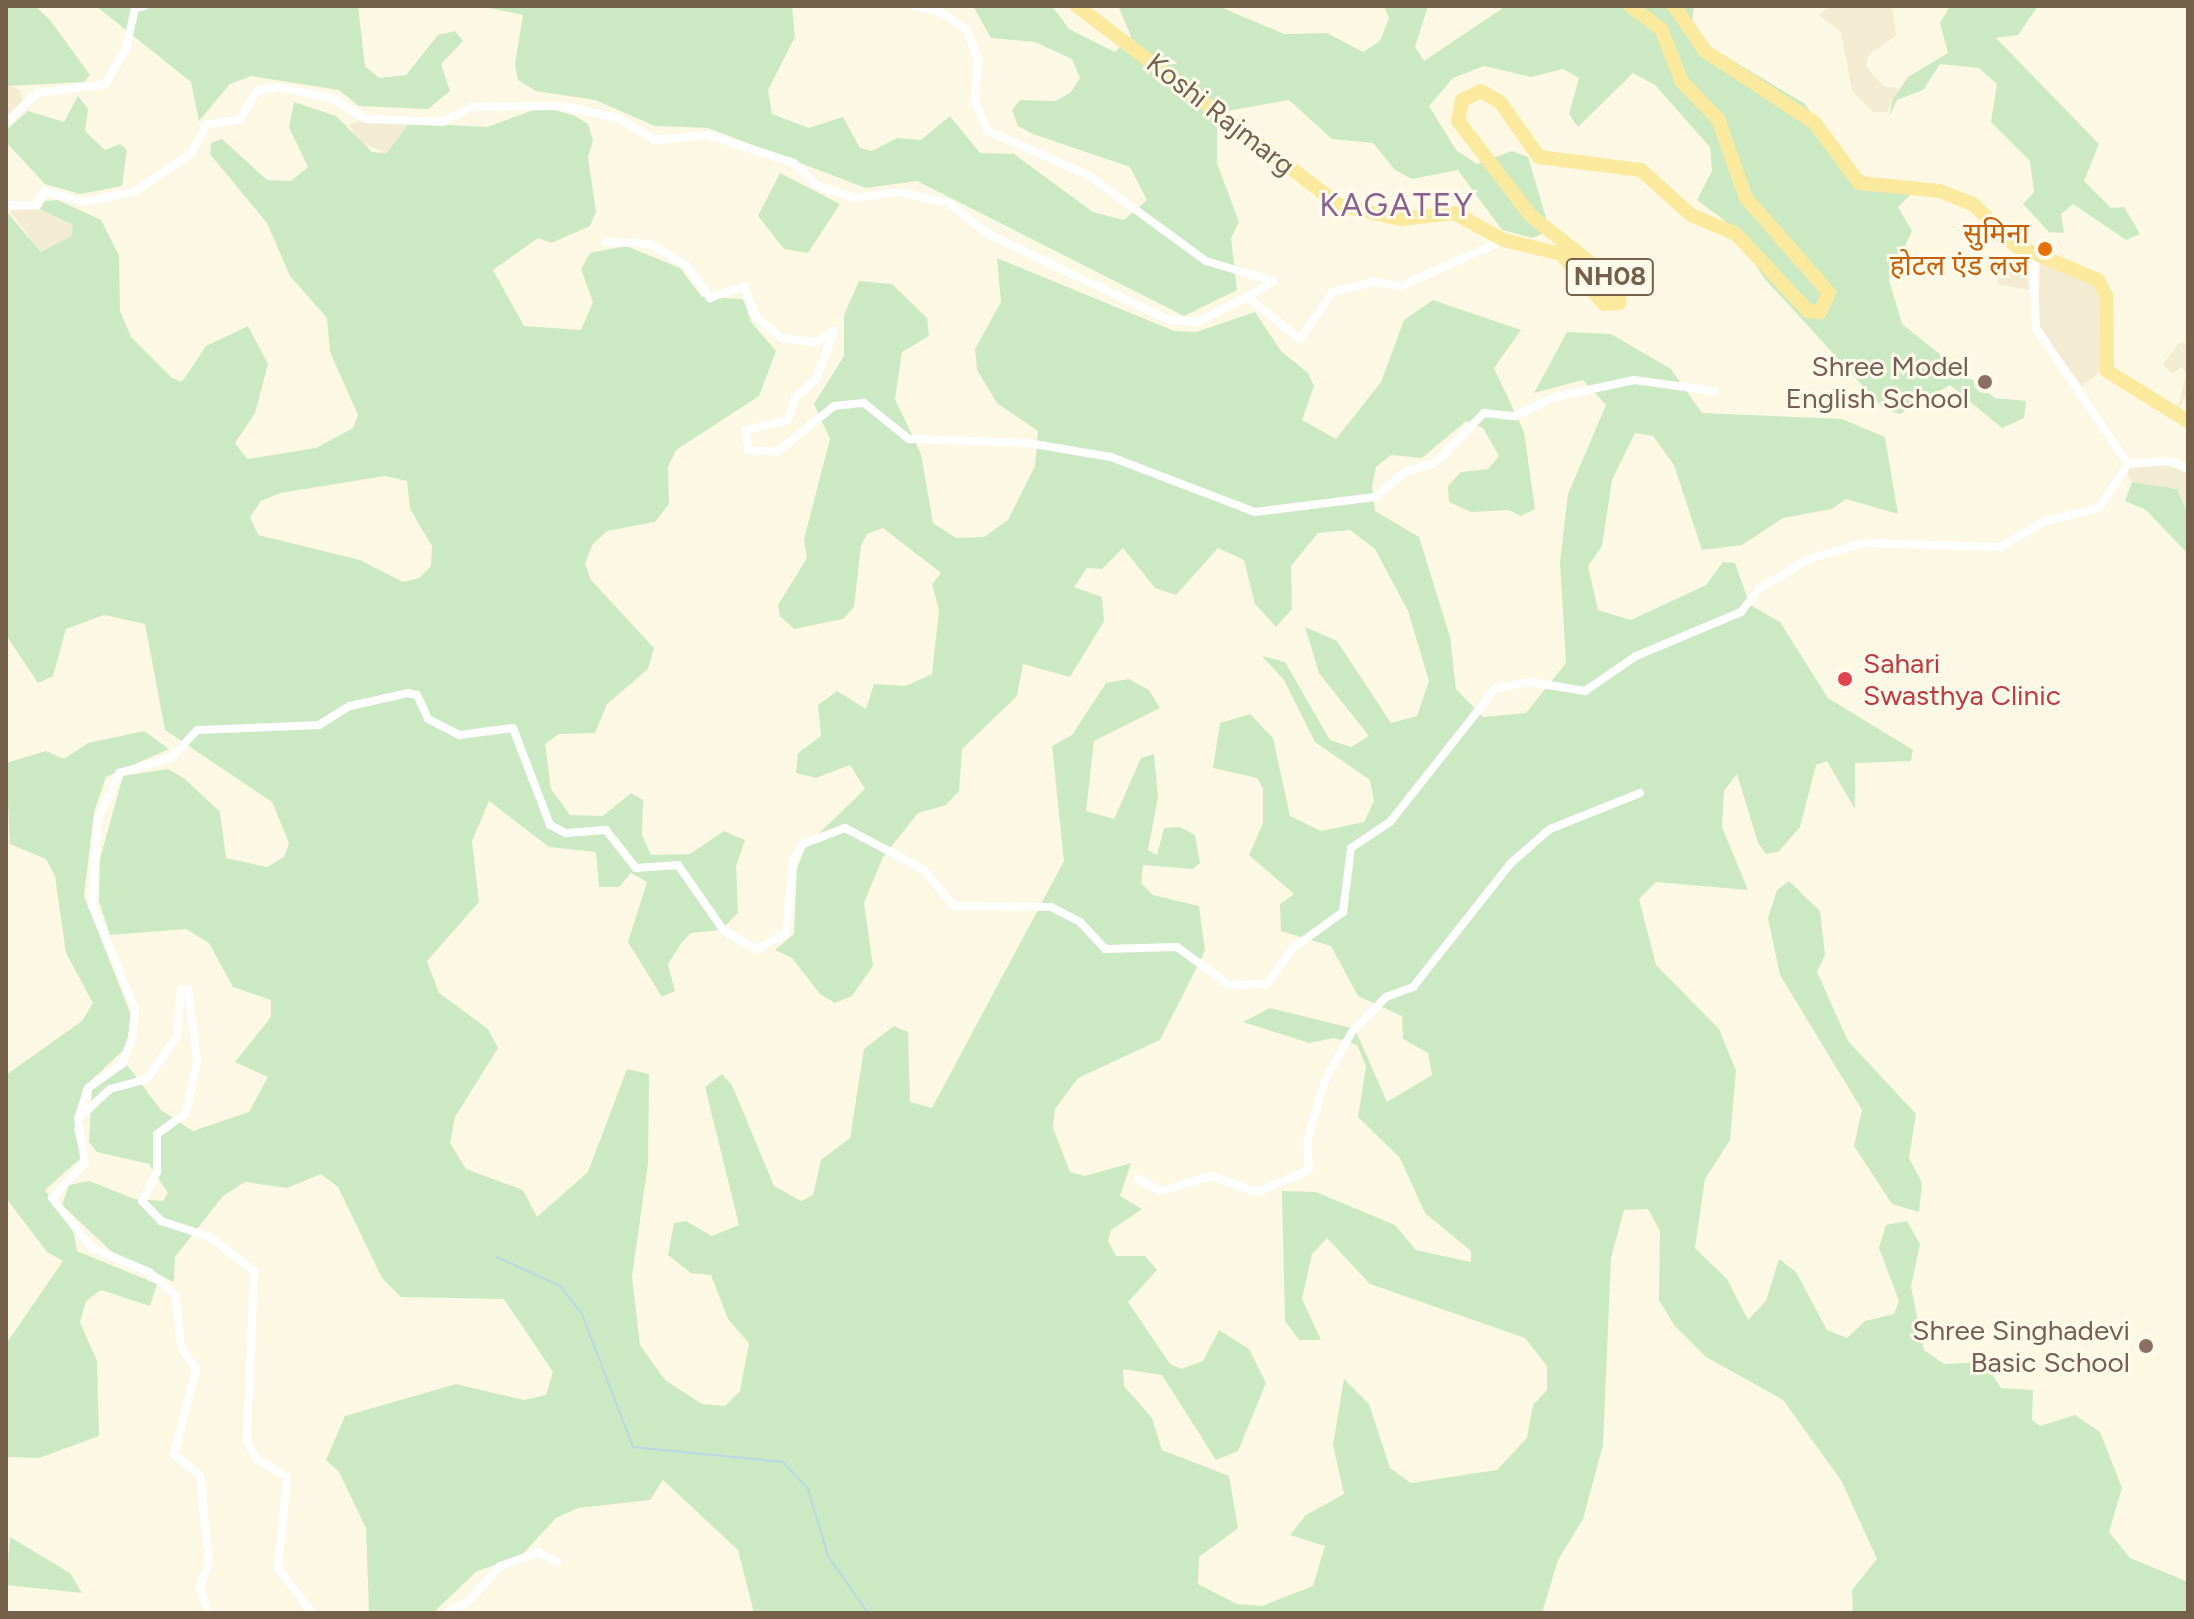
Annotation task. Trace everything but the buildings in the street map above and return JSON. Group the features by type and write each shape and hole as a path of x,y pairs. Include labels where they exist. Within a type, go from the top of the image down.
{"main road":[{"name":"Koshi Rajmarg","path":"1077,6 1339,205 1401,219 1454,213 1504,240 1561,254 1604,304 1622,299 1610,277 1531,216 1469,136 1457,111 1476,92 1500,102 1539,157 1641,170 1691,215 1741,239 1808,311 1827,308 1829,293 1742,191 1723,127 1682,82 1664,34 1630,6"},
{"path":"1674,6 1705,51 1815,123 1859,183 1940,191 1974,205 2015,245 2098,280 2106,295 2107,371 2188,421"}],"street":[{"path":"6,122 37,93 105,84 126,49 135,8 145,6"},
{"path":"6,205 36,205 45,191 83,202 134,192 191,154 206,125 240,119 249,98 267,86 312,91 366,119 443,122 494,104 573,107 618,118 655,140 708,135 794,163 818,186 854,198 897,192 949,203 988,234 1169,320 1198,322 1273,281 1202,259 1088,175 988,131 975,101 978,58 967,30 941,12 914,6"},
{"path":"1247,297 1300,339 1333,292 1373,282 1401,286 1504,240"},
{"path":"606,242 650,244 686,265 710,298 744,286 756,317 782,338 817,342 834,331 824,363 795,398 788,420 741,434 753,453 777,452 834,406 864,403 909,439 1028,443 1111,457 1255,512 1375,497 1405,472 1435,463 1484,413 1515,416 1555,397 1634,380 1714,391"},
{"path":"2033,252 2036,328 2128,464"},
{"path":"2128,464 2170,461 2188,469"},
{"path":"208,1613 200,1586 209,1561 200,1476 174,1454 196,1370 181,1347 180,1308 149,1272 92,1248 52,1198 85,1163 78,1119 88,1088 129,1055 135,1021 92,905 98,819 111,780 171,758 197,730 319,725 350,706 408,693 417,695 428,719 459,735 513,728 550,825 566,833 606,830 636,868 678,865 724,931 757,949 786,933 793,861 803,844 845,828 923,869 954,906 1051,907 1080,922 1105,949 1177,947 1229,985 1267,984 1293,948 1343,912 1351,848 1390,822 1496,688 1530,682 1585,691 1636,656 1741,612 1759,589 1809,559 1863,543 2001,547 2045,521 2099,508 2128,464"},
{"path":"1138,1179 1161,1191 1212,1176 1257,1192 1309,1170 1307,1142 1325,1080 1352,1032 1386,997 1413,987 1511,863 1550,829 1640,793"},
{"path":"78,1119 110,1089 147,1079 177,1036 181,990 188,989 197,1062 186,1113 157,1134 157,1172 142,1201 161,1221 210,1237 254,1271 247,1441 256,1459 287,1477 278,1568 312,1613"},
{"path":"447,1613 469,1601 500,1566 539,1552 557,1562"}],"shaded area":[{"path":"1830,6 1892,6 1896,36 1868,55 1866,66 1883,86 1899,89 1887,112 1873,112 1852,91 1841,32 1819,15"},
{"path":"6,85 20,90 23,102 6,117"},
{"path":"359,121 409,123 387,153 361,143 349,125"},
{"path":"40,209 73,225 71,236 41,252 10,211"},
{"path":"2002,235 2023,259 2030,290 1997,284 2001,262 2015,252 1994,241"},
{"path":"2040,262 2092,280 2103,292 2101,371 2082,386 2038,327"},
{"path":"2179,343 2188,343 2188,393 2177,412 2186,374 2182,367 2172,374 2163,364"},
{"path":"2165,465 2188,473 2188,514 2177,489 2132,482 2127,473 2129,466"}],"green space":[{"path":"6,6 35,6 50,20 90,75 84,82 7,86"},
{"path":"96,6 358,6 365,66 379,78 406,75 438,35 455,31 463,41 441,64 450,91 428,109 359,106 339,90 251,76 230,84 199,121 191,82"},
{"path":"479,6 792,6 795,37 768,90 772,114 809,128 843,117 860,148 872,151 897,138 921,140 950,116 980,153 1014,154 1093,212 1124,220 1147,200 1130,167 1033,134 1018,126 1012,110 1020,100 1056,101 1071,92 1080,78 1072,59 1035,42 991,38 973,6 1052,6 1069,29 1115,52 1131,36 1118,6 1218,6 1284,34 1327,33 1363,52 1380,41 1389,18 1384,6 1428,6 1415,47 1424,61 1506,6 1694,6 1692,22 1712,48 1805,104 1848,165 1876,184 1911,194 1898,207 1912,231 1889,280 1902,324 1995,398 2026,401 2024,418 2002,428 1950,385 1900,414 1884,409 1765,279 1724,220 1697,200 1712,171 1710,147 1655,85 1633,73 1578,127 1569,114 1579,78 1563,69 1531,77 1484,66 1453,78 1429,106 1456,150 1477,164 1512,151 1528,157 1547,221 1546,232 1533,238 1502,230 1458,170 1412,179 1395,170 1373,143 1332,139 1289,100 1227,111 1217,120 1217,163 1239,222 1231,238 1237,290 1184,316 917,181 866,188 708,128 655,126 595,100 536,91 518,80 515,64 523,15"},
{"path":"1950,6 2038,6 2018,35 1996,38 2099,144 2084,181 2111,208 2124,207 2140,234 2126,240 2073,204 2061,214 2064,233 2049,232 2023,204 2034,192 2030,161 1991,122 1997,84 1979,68 1940,64 1923,90 1897,100 1889,117 1893,99 1908,77 1948,53 1940,23"},
{"path":"78,96 88,109 85,131 105,150 120,144 127,150 122,186 80,194 45,184 6,142 6,130 28,111 64,122"},
{"path":"294,102 336,116 372,152 387,153 409,123 487,127 542,107 573,115 588,124 593,141 588,157 596,212 590,226 551,243 538,238 493,270 524,326 581,330 593,302 581,269 590,253 626,246 680,268 702,297 743,299 751,322 776,351 759,396 676,450 668,467 669,504 655,522 607,531 593,544 585,563 591,580 654,648 648,669 607,704 595,733 559,734 545,744 551,789 570,815 603,816 631,793 643,800 642,835 651,855 690,854 724,831 745,840 736,866 738,913 721,930 691,933 682,942 668,964 675,991 662,997 628,942 647,882 631,873 619,887 599,887 596,852 549,847 489,801 472,841 479,902 427,961 439,993 488,1029 498,1048 455,1117 450,1143 466,1169 523,1190 537,1217 588,1172 627,1069 649,1074 648,1163 632,1277 640,1345 665,1380 702,1404 725,1406 740,1391 749,1343 728,1319 711,1275 691,1273 668,1255 674,1223 686,1221 712,1236 739,1225 705,1087 722,1074 732,1085 774,1186 801,1201 813,1195 821,1160 850,1138 864,1049 894,1026 908,1032 910,1102 932,1108 1064,861 1052,746 1072,735 1106,683 1129,679 1149,690 1160,708 1094,741 1086,811 1114,819 1141,758 1154,754 1158,797 1148,850 1157,855 1164,828 1180,827 1195,835 1200,863 1193,869 1143,865 1141,883 1153,895 1199,906 1205,951 1160,1040 1078,1078 1055,1109 1053,1128 1070,1172 1085,1176 1131,1163 1120,1196 1142,1209 1111,1230 1108,1241 1116,1256 1145,1256 1157,1270 1128,1302 1170,1364 1181,1369 1203,1361 1219,1330 1249,1349 1266,1383 1238,1451 1216,1460 1162,1375 1123,1369 1124,1386 1152,1418 1162,1450 1229,1476 1238,1528 1199,1557 1198,1584 1237,1604 1262,1606 1313,1586 1325,1546 1290,1535 1306,1515 1344,1494 1333,1445 1344,1379 1369,1404 1390,1468 1411,1483 1497,1470 1527,1438 1533,1405 1547,1390 1547,1366 1525,1338 1370,1284 1327,1238 1312,1254 1302,1299 1321,1340 1299,1340 1285,1321 1282,1191 1316,1192 1395,1225 1416,1250 1471,1262 1471,1251 1425,1213 1400,1158 1358,1117 1366,1066 1357,1045 1334,1038 1309,1043 1243,1022 1270,1008 1355,1029 1387,1102 1432,1075 1428,1053 1403,1039 1402,1016 1358,996 1331,946 1281,931 1280,904 1294,894 1249,855 1263,823 1263,788 1257,778 1213,768 1220,723 1250,714 1273,738 1290,816 1321,831 1364,822 1374,801 1370,780 1315,742 1284,680 1262,656 1285,662 1330,740 1351,747 1369,736 1319,673 1305,627 1337,641 1391,723 1417,716 1429,681 1408,611 1375,549 1350,530 1318,533 1291,566 1292,609 1276,627 1255,604 1244,560 1218,548 1176,595 1155,588 1123,548 1102,569 1087,568 1074,587 1102,597 1104,621 1070,677 1023,664 1017,696 962,749 959,791 946,805 918,813 883,857 864,903 873,966 852,996 835,1003 820,994 792,958 775,950 794,934 797,869 806,846 865,789 850,765 816,778 796,773 798,753 821,736 818,705 837,691 866,709 874,684 906,686 932,674 939,610 932,584 941,573 883,528 867,534 861,546 854,607 843,619 794,629 780,616 778,605 807,558 804,539 830,439 814,404 844,356 844,315 859,281 892,284 927,318 929,336 902,352 895,399 921,454 933,523 956,538 984,537 1008,520 1035,466 1038,431 997,403 977,370 975,349 1001,302 997,258 1174,331 1196,332 1255,312 1281,351 1308,373 1314,386 1302,420 1336,439 1381,382 1404,320 1433,300 1521,330 1494,368 1524,432 1535,509 1521,516 1509,510 1471,512 1449,502 1448,486 1461,472 1488,469 1499,456 1483,428 1466,421 1422,458 1391,455 1376,467 1372,487 1375,511 1419,537 1450,637 1456,689 1483,717 1526,713 1566,663 1560,562 1568,494 1606,405 1583,380 1534,393 1567,332 1611,334 1671,369 1702,413 1842,419 1885,437 1898,514 1846,499 1832,509 1783,518 1742,545 1702,550 1674,465 1653,436 1635,433 1612,480 1602,546 1588,566 1598,610 1631,620 1706,585 1723,562 1735,563 1750,605 1780,622 1828,698 1913,750 1911,761 1855,763 1855,809 1827,761 1816,765 1800,827 1778,852 1766,854 1758,843 1737,774 1724,791 1722,827 1748,890 1656,882 1639,899 1656,965 1719,1029 1736,1071 1730,1140 1705,1179 1695,1248 1727,1279 1748,1320 1766,1301 1779,1259 1796,1272 1827,1330 1847,1338 1865,1321 1894,1314 1899,1301 1879,1248 1886,1225 1907,1221 1920,1244 1911,1287 1924,1350 1944,1364 1984,1362 2001,1388 2033,1390 2032,1420 2040,1426 2075,1415 2100,1432 2122,1488 2109,1532 2130,1558 2186,1581 2188,1613 1853,1613 1852,1590 1877,1559 1841,1480 1783,1400 1706,1357 1674,1325 1659,1300 1660,1231 1648,1209 1624,1210 1611,1258 1603,1445 1583,1519 1558,1560 1542,1613 754,1613 738,1550 663,1480 650,1500 578,1508 556,1518 520,1557 477,1571 433,1613 369,1613 366,1528 339,1472 326,1460 345,1416 456,1384 524,1400 546,1395 553,1372 504,1299 401,1297 382,1278 338,1187 321,1174 287,1188 245,1182 223,1196 175,1257 174,1282 111,1251 62,1205 69,1185 89,1181 135,1199 163,1201 168,1193 149,1164 97,1152 89,1142 92,1090 127,1065 161,1110 193,1131 249,1112 268,1077 235,1062 271,1017 271,1000 233,987 209,943 186,929 110,935 99,901 100,859 123,776 168,769 185,779 220,812 226,858 267,867 284,857 289,843 272,802 165,730 145,624 104,615 66,629 53,676 38,683 6,635 6,211 41,252 71,236 73,225 40,209 45,201 58,200 101,220 119,255 120,311 131,337 172,378 182,382 206,346 248,326 268,364 255,413 235,443 247,459 316,448 353,428 358,415 330,352 327,318 290,276 267,223 210,154 211,143 222,139 267,180 291,181 308,167 289,127","holes":["385,476 407,481 410,509 432,546 431,566 419,578 403,582 360,560 258,535 250,517 261,501 280,493"]},
{"path":"780,173 840,204 808,253 784,249 758,216"},
{"path":"2132,482 2177,489 2188,514 2188,554 2146,510 2125,501"},
{"path":"144,731 169,749 106,777 94,812 84,896 131,1015 127,1047 83,1088 74,1130 81,1158 45,1190 74,1233 77,1251 157,1284 150,1306 101,1290 86,1301 80,1322 97,1361 99,1436 39,1458 6,1457 6,1344 63,1261 47,1252 6,1198 6,1075 82,1021 93,1003 66,953 55,876 46,859 10,844 6,763 46,751 64,759 88,743"},
{"path":"1789,881 1820,911 1825,955 1817,972 1848,1041 1916,1114 1909,1158 1922,1183 1919,1212 1892,1204 1854,1146 1862,1110 1780,975 1768,918 1777,890"},
{"path":"10,1537 70,1573 82,1593 6,1585"}],"waterway":[{"path":"497,1257 560,1286 581,1312 633,1447 783,1462 808,1489 828,1556 868,1613"}],"place":[{"name":"सुमिना होटल एंड लज","path":"2045,249"},
{"name":"Shree Model English School","path":"1985,382"},
{"name":"Sahari Swasthya Clinic","path":"1845,679"},
{"name":"Shree Singhadevi Basic School","path":"2146,1346"}],"district":[{"name":"KAGATEY","path":"1397,205"}]}
